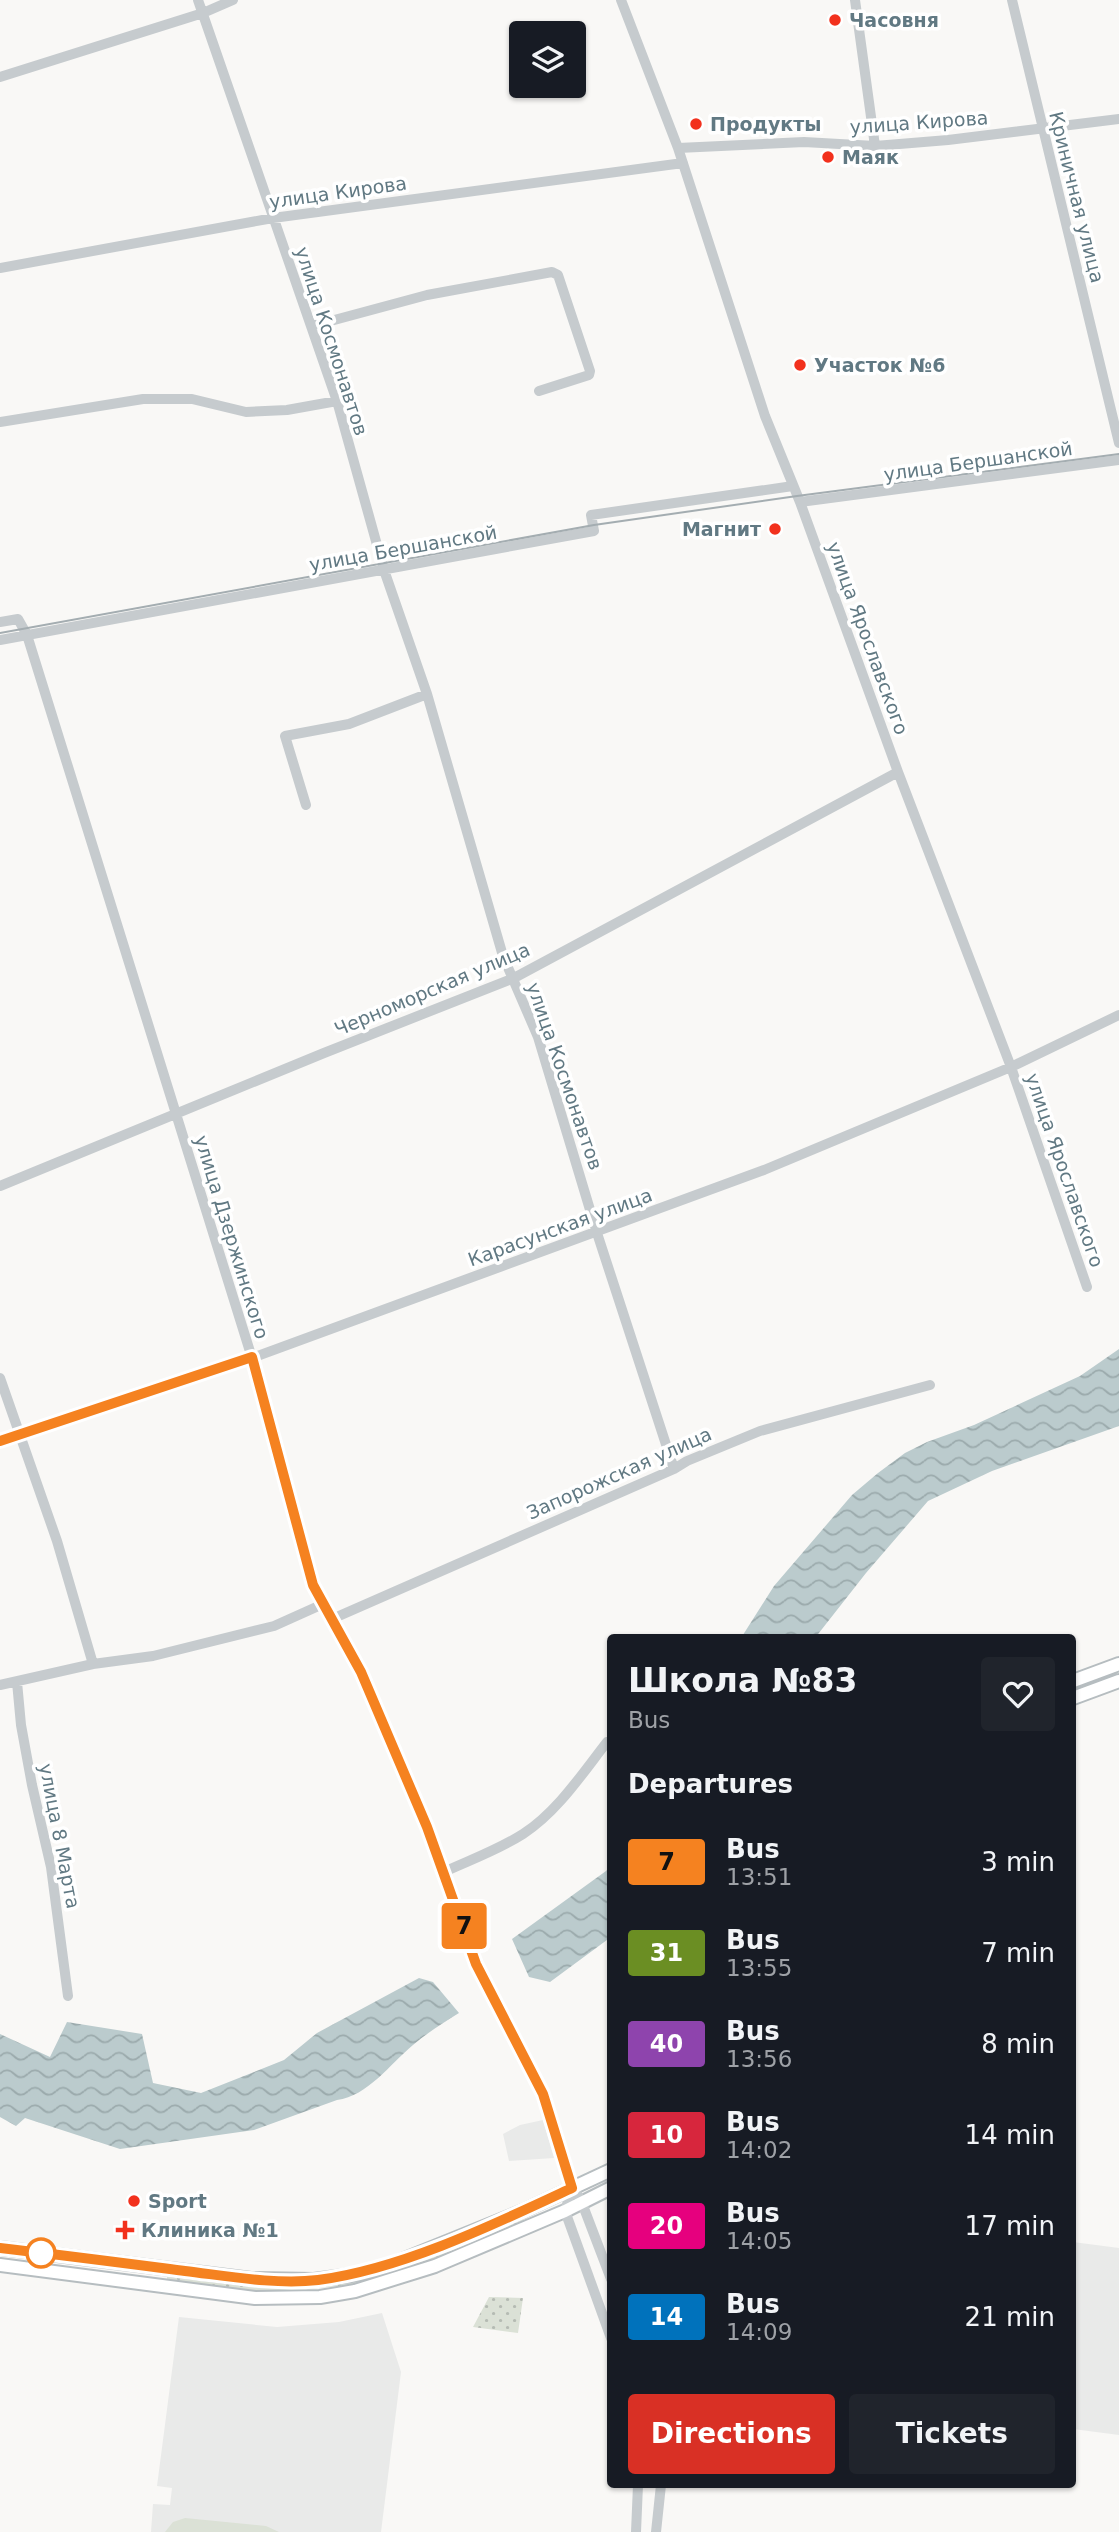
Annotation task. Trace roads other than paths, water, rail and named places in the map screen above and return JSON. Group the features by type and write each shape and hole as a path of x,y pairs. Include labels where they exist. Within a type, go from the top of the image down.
{"main road":[{"path":"1076,1680 1119,1664"},
{"path":"1076,1697 1119,1681"},
{"path":"0,2248 251,2279 314,2280 351,2275 390,2265 523,2211 607,2172"},
{"path":"0,2265 255,2298 320,2297 355,2291 435,2266 565,2211 607,2190"},
{"path":"156,2286 158,2267"}],"street":[{"name":"улица Космонавтов","path":"198,0 337,401 384,570 427,694 503,956 538,1037 597,1233 674,1469"},
{"path":"0,77 202,13 233,0"},
{"name":"улица Ярославского","path":"621,0 678,148 765,416 800,502 898,772 1010,1067 1087,1287"},
{"path":"855,0 875,145"},
{"name":"Криничная улица","path":"1012,0 1119,443"},
{"name":"улица Кирова","path":"678,148 804,142 875,145 948,140 1119,119"},
{"name":"улица Кирова","path":"0,268 273,218 683,163"},
{"path":"312,326 427,296 552,272 558,275 590,371 589,375 539,391"},
{"path":"0,422 143,399 192,400 246,412 287,410 337,401"},
{"name":"улица Бершанской","path":"800,502 1119,460"},
{"name":"улица Бершанской","path":"0,640 594,531 591,514 793,486"},
{"path":"0,622 18,619 27,635"},
{"name":"улица Дзержинского","path":"27,635 252,1357 313,1585 361,1672 412,1788 476,1964 543,2094 572,2188 582,2203 607,2269"},
{"path":"306,805 285,736 349,724 427,694"},
{"name":"Черноморская улица","path":"0,1186 514,978 898,772"},
{"name":"Карасунская улица","path":"0,1441 252,1357 764,1170 1010,1067 1119,1015"},
{"path":"0,1378 57,1541 93,1664"},
{"name":"Запорожская улица","path":"332,1619 687,1461 761,1431 930,1385"},
{"path":"0,1685 93,1664 153,1656 274,1626 323,1604"},
{"name":"улица 8 Марта","path":"17,1682 30,1773 51,1867 68,1996"},
{"path":"444,1872 525,1833 571,1788 607,1742"},
{"path":"572,2188 565,2211 607,2327"},
{"path":"636,2532 638,2488"},
{"path":"656,2532 661,2488"},
{"path":"639,2511 658,2513"}],"water":[{"path":"1119,1349 1119,1426 992,1471 928,1501 818,1634 744,1634 774,1586 852,1495 878,1473 905,1453 927,1442 974,1425 1080,1376"},
{"path":"606,1871 607,1940 550,1982 529,1977 512,1939"},
{"path":"419,1978 433,1982 459,2013 418,2041 359,2092 254,2130 120,2149 25,2118 16,2126 0,2117 0,2034 50,2057 67,2022 142,2034 153,2083 201,2093 284,2060 317,2033"}],"tram line":[{"path":"0,633 594,525 1119,454"}],"place":[{"name":"Часовня","path":"835,20"},
{"name":"Продукты","path":"696,124"},
{"name":"Маяк","path":"828,157"},
{"name":"Участок №6","path":"800,365"},
{"name":"Магнит","path":"775,529"},
{"name":"Sport","path":"134,2201"},
{"name":"Клиника №1","path":"125,2230"}]}
